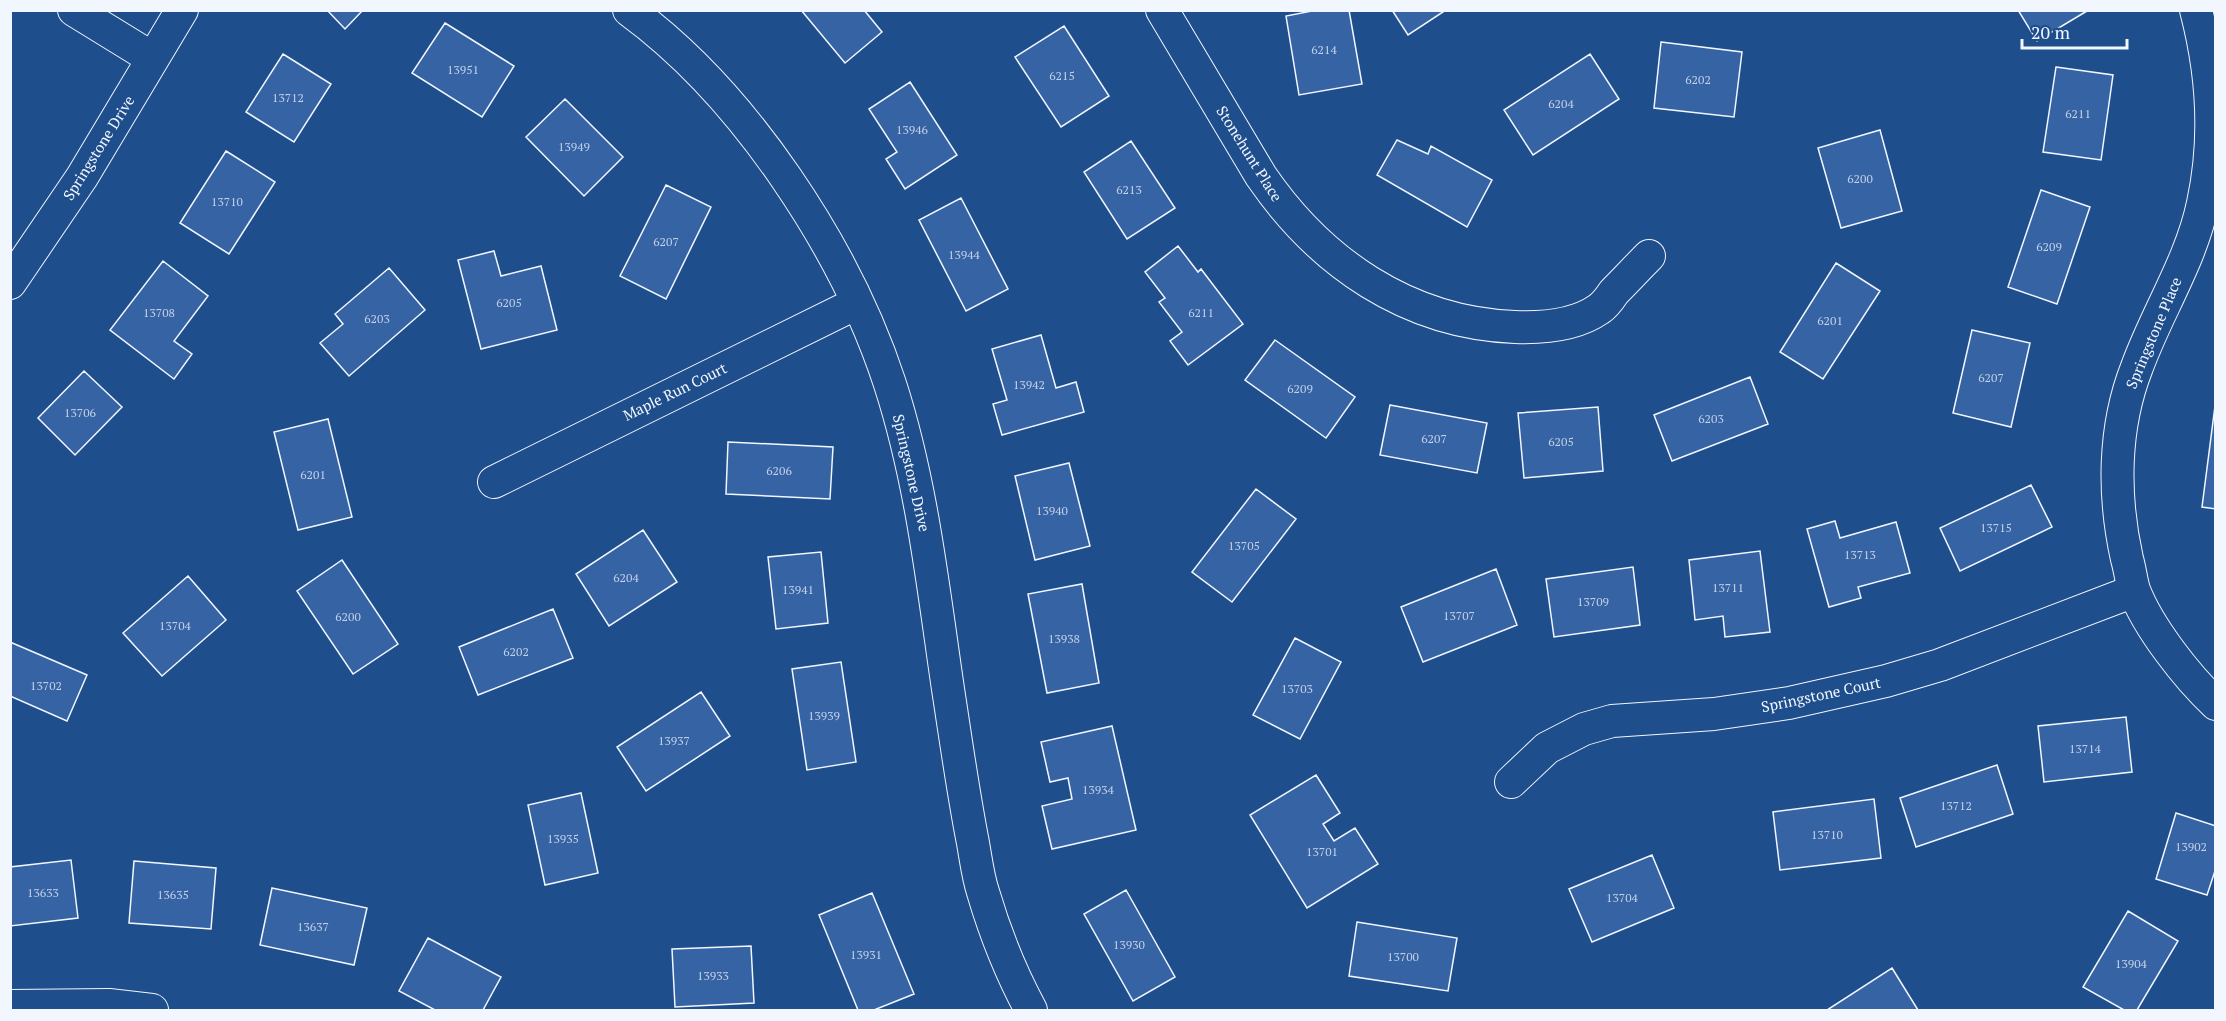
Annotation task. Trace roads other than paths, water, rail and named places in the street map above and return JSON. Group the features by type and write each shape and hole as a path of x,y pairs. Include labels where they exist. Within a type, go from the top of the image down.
{"street":[{"path":"74,10 152,58"},
{"name":"Springstone Drive","path":"10,283 88,168 182,10"},
{"name":"Springstone Drive","path":"629,10 686,59 741,118 788,180 841,269 871,333 890,386 920,502 968,818 982,889 1011,969 1031,1011"},
{"name":"Stonehunt Place","path":"1162,10 1279,203 1326,252 1351,271 1383,290 1423,308 1458,319 1502,326 1540,328 1571,322 1599,309 1649,255"},
{"name":"Springstone Place","path":"2196,10 2211,84 2211,161 2193,242 2136,367 2127,397 2120,433 2117,476 2121,531 2134,591 2156,630 2198,687 2216,704"},
{"name":"Maple Run Court","path":"494,482 857,303"},
{"name":"Springstone Court","path":"1511,782 1547,748 1584,729 1612,722 1714,714 1789,704 1886,681 1940,665 2134,591"},
{"path":"10,1006 109,1005 152,1011"}]}
